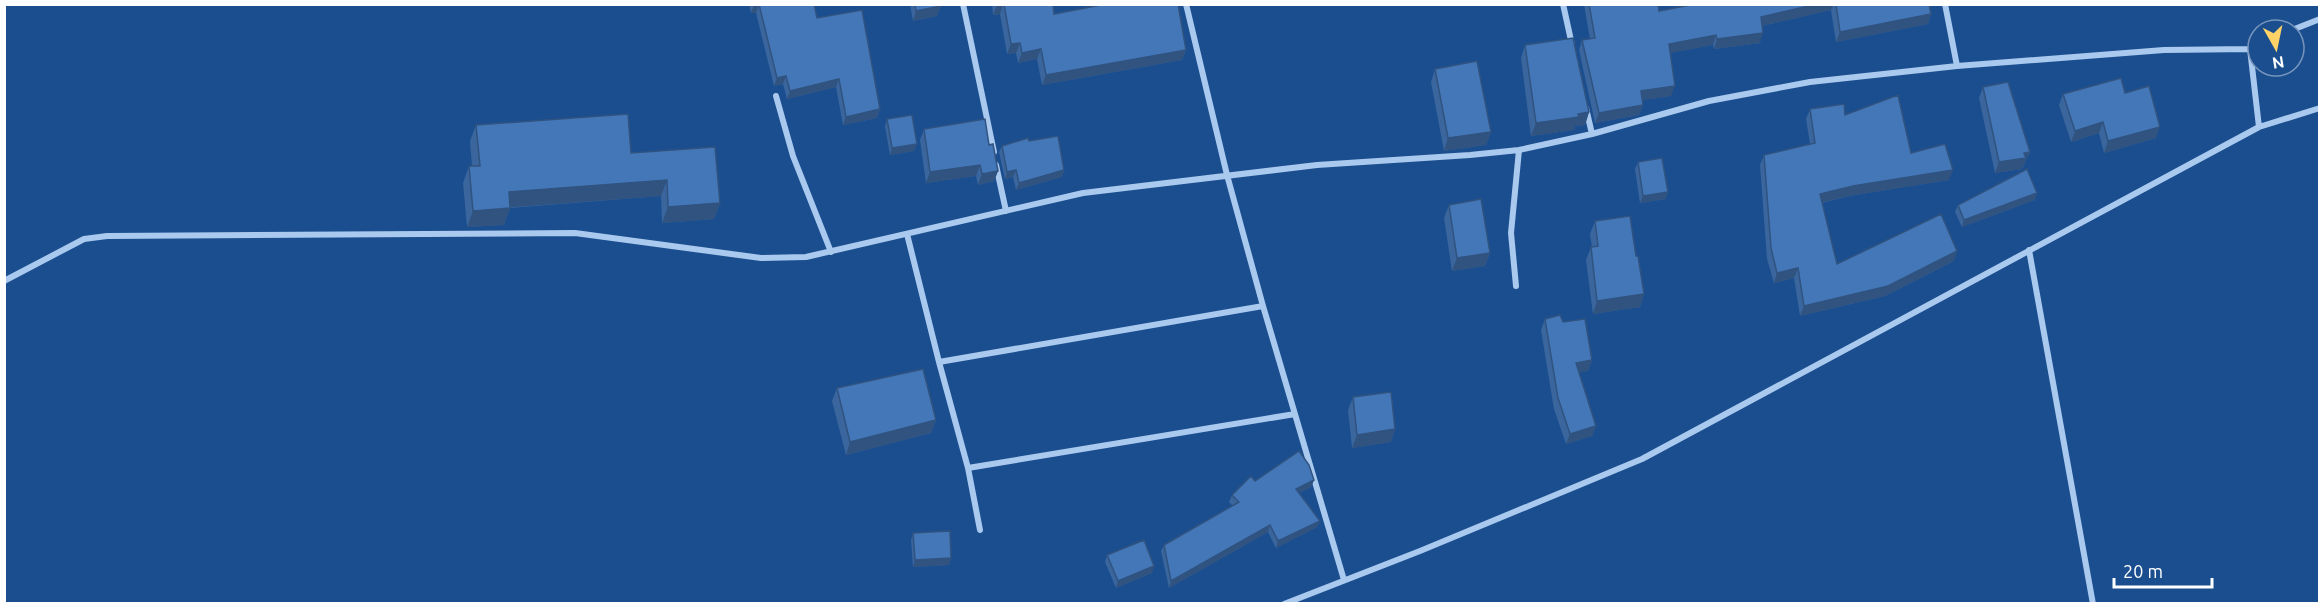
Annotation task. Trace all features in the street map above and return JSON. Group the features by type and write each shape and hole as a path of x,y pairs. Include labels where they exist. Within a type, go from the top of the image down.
{"street":[{"path":"963,4 1006,211"},
{"path":"1186,4 1227,175 1344,580"},
{"path":"1563,4 1575,56"},
{"path":"1945,4 1957,66"},
{"path":"4,281 84,240 107,236 575,233 761,258 806,257 1083,193 1317,165 1519,150 1592,134 1709,101 1810,82 1957,66 2164,50 2246,49"},
{"path":"2253,78 2259,127"},
{"path":"776,96 793,156 831,252"},
{"path":"1585,100 1592,134"},
{"path":"1284,603 1420,551 1642,459 2259,127 2319,108"},
{"path":"1516,286 1511,233 1519,150"},
{"path":"907,234 968,468 980,530"},
{"path":"2029,250 2093,603"},
{"path":"939,362 1263,306"},
{"path":"968,468 1295,414"}],"building":[{"path":"759,4 814,4 817,18 862,10 880,109 846,117 839,79 790,91 786,76 777,78"},
{"path":"915,4 941,4 941,6 916,11"},
{"path":"1004,4 1053,4 1054,14 1106,4 1178,4 1186,50 1046,75 1041,49 1022,53 1020,43 1011,44"},
{"path":"1589,4 1658,4 1659,11 1695,4 1817,4 1761,17 1763,33 1717,39 1716,35 1669,44 1675,86 1641,91 1643,105 1599,113 1582,40 1595,38"},
{"path":"1836,4 1929,4 1931,14 1840,32"},
{"path":"1573,38 1589,112 1578,114 1579,117 1536,123 1525,45"},
{"path":"1477,61 1491,132 1448,138 1435,69"},
{"path":"2121,78 2125,93 2149,86 2160,127 2108,141 2103,122 2075,131 2063,94"},
{"path":"2008,82 2030,152 2024,153 2026,158 1999,162 1983,87"},
{"path":"1898,95 1911,153 1945,144 1953,170 1853,186 1820,194 1837,264 1941,214 1957,251 1888,286 1804,306 1798,268 1777,273 1771,248 1764,155 1815,143 1810,109 1844,104 1845,115"},
{"path":"628,114 631,153 715,147 720,203 668,207 667,180 509,192 510,208 473,211 469,166 480,166 476,125"},
{"path":"912,115 917,144 892,148 887,119"},
{"path":"985,119 989,145 993,144 998,171 982,174 980,165 930,172 924,129"},
{"path":"1058,136 1064,170 1019,183 1016,170 1007,172 1002,146 1028,138 1029,141"},
{"path":"1662,158 1668,192 1643,196 1638,162"},
{"path":"2027,169 2037,193 1964,220 1958,205"},
{"path":"1481,199 1490,253 1457,258 1449,205"},
{"path":"1630,216 1644,294 1597,301 1591,247 1598,246 1595,221"},
{"path":"1560,315 1563,322 1585,319 1592,360 1576,363 1596,426 1570,434 1558,398 1545,319"},
{"path":"923,369 936,420 850,442 837,388"},
{"path":"1391,392 1395,429 1357,435 1353,397"},
{"path":"1299,451 1309,465 1314,480 1296,489 1320,521 1278,541 1270,525 1171,581 1164,545 1239,502 1232,495 1251,476 1255,481"},
{"path":"950,531 951,558 915,560 913,533"},
{"path":"1144,540 1154,566 1118,581 1107,555"}]}
